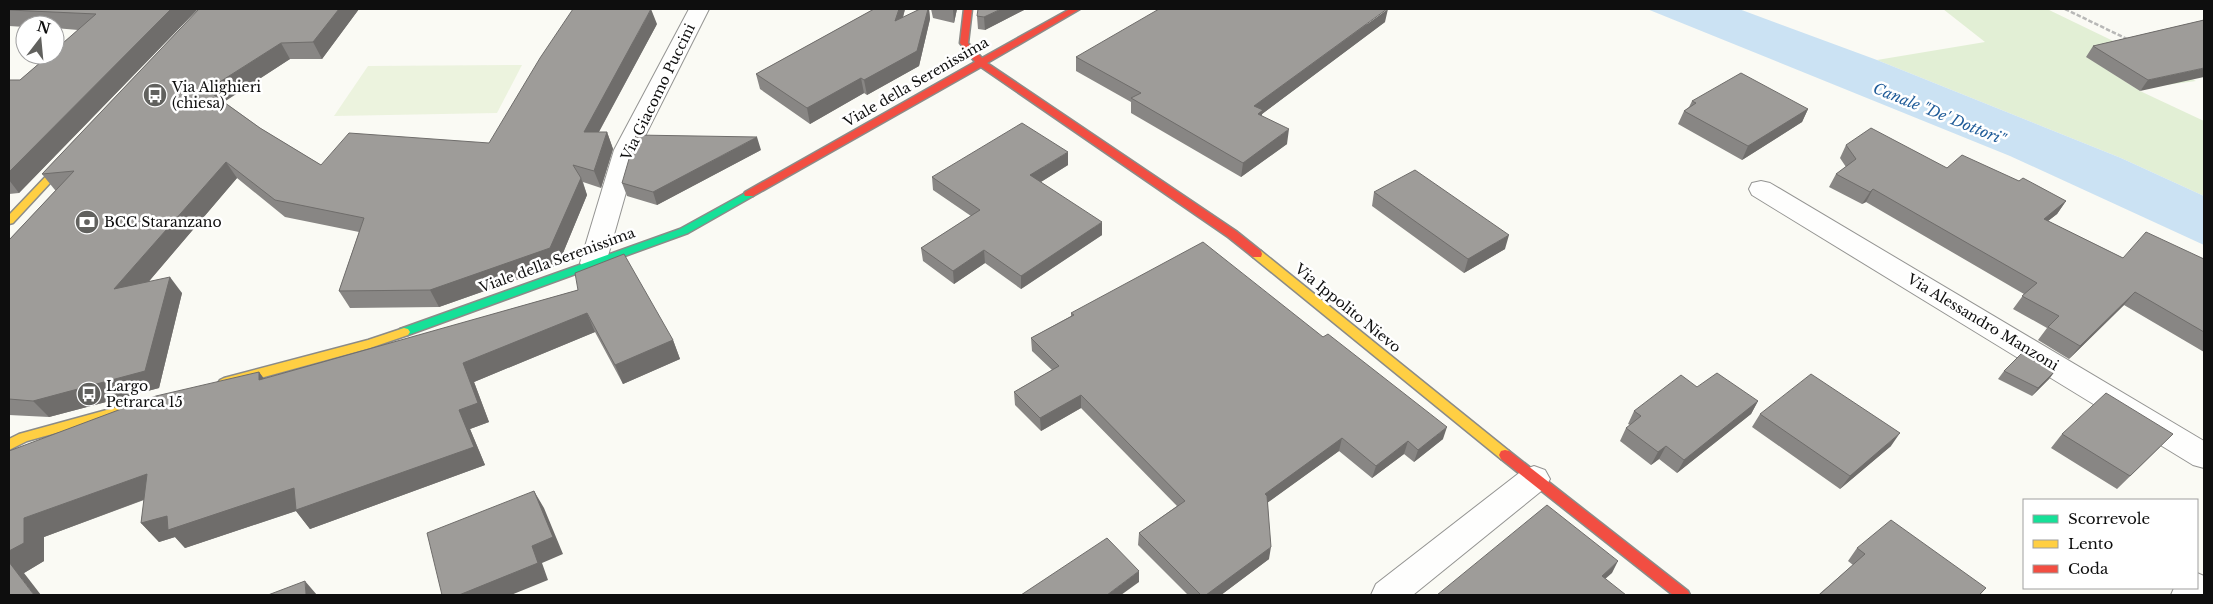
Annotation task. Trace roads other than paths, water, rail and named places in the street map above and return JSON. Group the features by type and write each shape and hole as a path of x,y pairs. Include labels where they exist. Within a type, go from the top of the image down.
{"street":[{"name":"Via Giacomo Puccini","path":"593,263 626,150 699,9"},
{"name":"Via Ippolito Nievo","path":"968,9 964,43 980,63 1232,234 1534,479 1683,595"},
{"name":"Viale della Serenissima","path":"216,385 370,344 684,232 1076,9"},
{"path":"9,221 83,143"},
{"name":"Via Alessandro Manzoni","path":"1761,189 2204,456"},
{"path":"14,440 158,401"},
{"path":"1388,595 1534,479"}],"water":[{"name":"Canale \"De' Dottori\"","path":"1647,9 1739,9 1877,60 2121,158 2204,196 2204,245 2010,156"}],"place":[{"name":"Via Alighieri (chiesa)","path":"155,95"},
{"name":"BCC Staranzano","path":"87,222"},
{"name":"Largo Petrarca 15","path":"89,394"}]}
